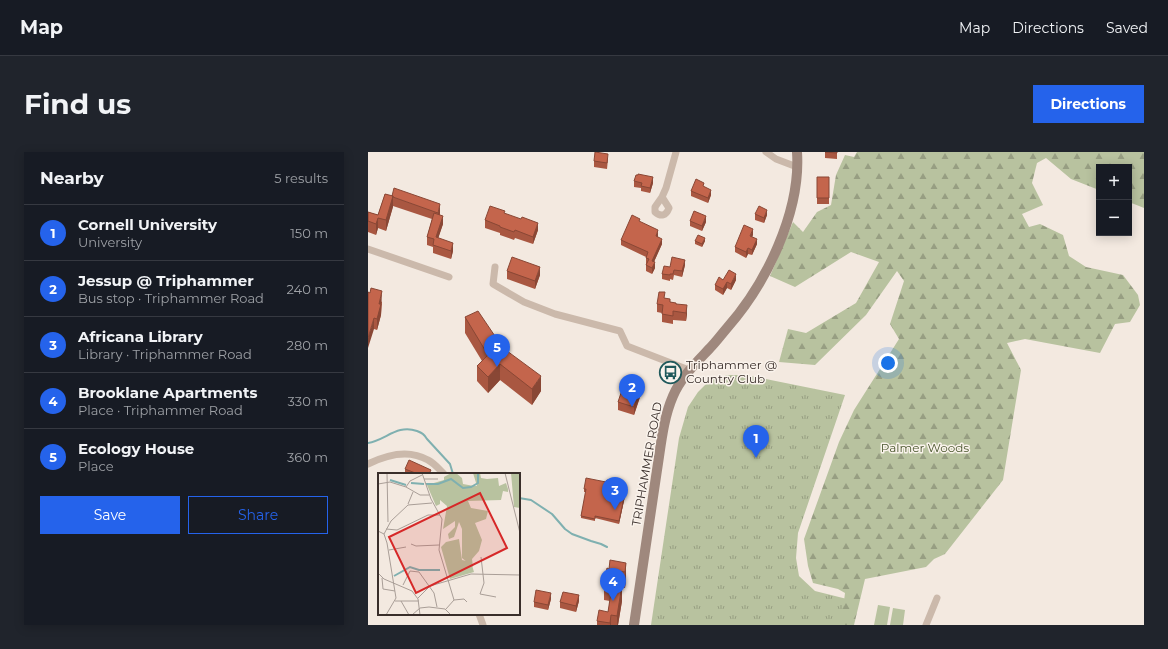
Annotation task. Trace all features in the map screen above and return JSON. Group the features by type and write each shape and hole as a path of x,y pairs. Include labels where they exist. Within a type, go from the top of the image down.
{"street":[{"path":"662,197 676,152"},
{"path":"766,152 776,159 797,167"},
{"name":"TRIPHAMMER ROAD","path":"634,625 654,490 669,404 676,389 689,370 736,318 770,264 786,224 792,203 797,167 797,152"},
{"path":"368,249 449,276"},
{"path":"495,267 493,284 524,302 555,314 620,331 627,346 689,370"},
{"path":"368,464 396,455 413,454 429,460 443,473"},
{"path":"926,625 937,598"},
{"path":"479,615 483,625"}],"green space":[{"name":"Palmer Woods","path":"857,152 1144,152 1144,208 1132,203 1132,164 1096,164 1096,189 1071,179 1046,158 1037,163 1032,183 1043,205 1022,214 1029,227 1040,224 1063,235 1069,256 1086,267 1123,275 1138,295 1140,305 1130,322 1115,324 1100,353 1025,339 1007,343 1021,370 1003,480 945,554 934,559 926,567 865,579 854,625 841,625 845,593 838,589 813,583 808,566 804,539 839,442 854,410 899,339 890,324 904,281 897,271 866,315 815,365 779,362 788,329 806,333 856,303 879,262 851,252 795,287 770,276 793,222 803,232 817,212 831,205 836,175 845,155 854,157"},
{"path":"728,375 746,375 845,395 798,533 796,558 799,576 815,591 847,599 844,625 651,625 679,438 688,407 698,392 710,380"},
{"path":"878,605 890,607 887,625 874,625"},
{"path":"893,608 905,610 903,625 890,625"}],"building":[{"path":"595,152 608,154 607,163 594,161"},
{"path":"638,174 653,177 650,188 641,186 642,183 634,181 636,175"},
{"path":"817,177 829,177 829,198 817,198"},
{"path":"696,179 704,183 703,186 711,190 708,198 691,191"},
{"path":"394,188 440,204 438,213 393,197"},
{"path":"385,194 393,196 386,220 378,218 376,224 368,221 368,212 378,215"},
{"path":"490,206 505,211 504,213 521,219 522,217 538,223 533,237 515,230 514,232 485,220"},
{"path":"759,206 767,210 764,218 755,214"},
{"path":"694,211 706,216 702,226 690,221"},
{"path":"434,213 443,216 436,237 453,243 451,251 433,245 434,239 427,237"},
{"path":"632,215 640,219 639,221 658,230 656,236 662,239 652,261 655,262 652,268 646,265 649,259 646,258 648,252 621,240"},
{"path":"744,225 753,229 750,236 757,239 752,250 748,248 746,252 735,247"},
{"path":"698,235 705,238 702,244 695,241"},
{"path":"512,257 540,267 535,281 507,271"},
{"path":"672,257 685,260 682,271 674,270 673,274 670,275 662,274 664,266 670,267"},
{"path":"729,270 736,274 731,284 727,282 723,289 715,285 719,277 723,280"},
{"path":"371,288 382,291 379,304 381,304 377,319 374,318 368,338 368,292 370,293"},
{"path":"659,292 665,292 664,298 670,299 670,302 687,305 686,313 673,311 673,316 662,314 663,305 657,304"},
{"path":"478,311 503,348 541,376 532,389 500,364 488,377 477,366 488,355 465,317"},
{"path":"626,378 642,383 634,407 618,402"},
{"path":"409,460 431,470 430,473 415,473 405,469"},
{"path":"586,478 606,482 607,480 624,484 622,493 625,493 619,521 595,516 595,519 581,516 586,489 584,489"},
{"path":"610,560 626,563 625,572 616,571 614,584 622,585 617,616 611,615 610,623 597,621 599,610 608,612 612,586 604,584 607,568 609,569"},
{"path":"536,590 551,593 548,605 534,602"},
{"path":"563,592 579,595 576,606 560,602"}],"waterway":[{"path":"368,443 397,431 410,429 417,431 422,433 450,464 453,473"},
{"path":"520,498 531,500 552,514 565,529 572,534 607,547"}],"place":[{"name":"Ecology House","path":"497,367"},
{"name":"Triphammer @ Country Club","path":"671,372"},
{"name":"Jessup @ Triphammer","path":"632,407"},
{"name":"Cornell University","path":"756,458"},
{"name":"Africana Library","path":"615,510"},
{"name":"Brooklane Apartments","path":"613,601"}]}
